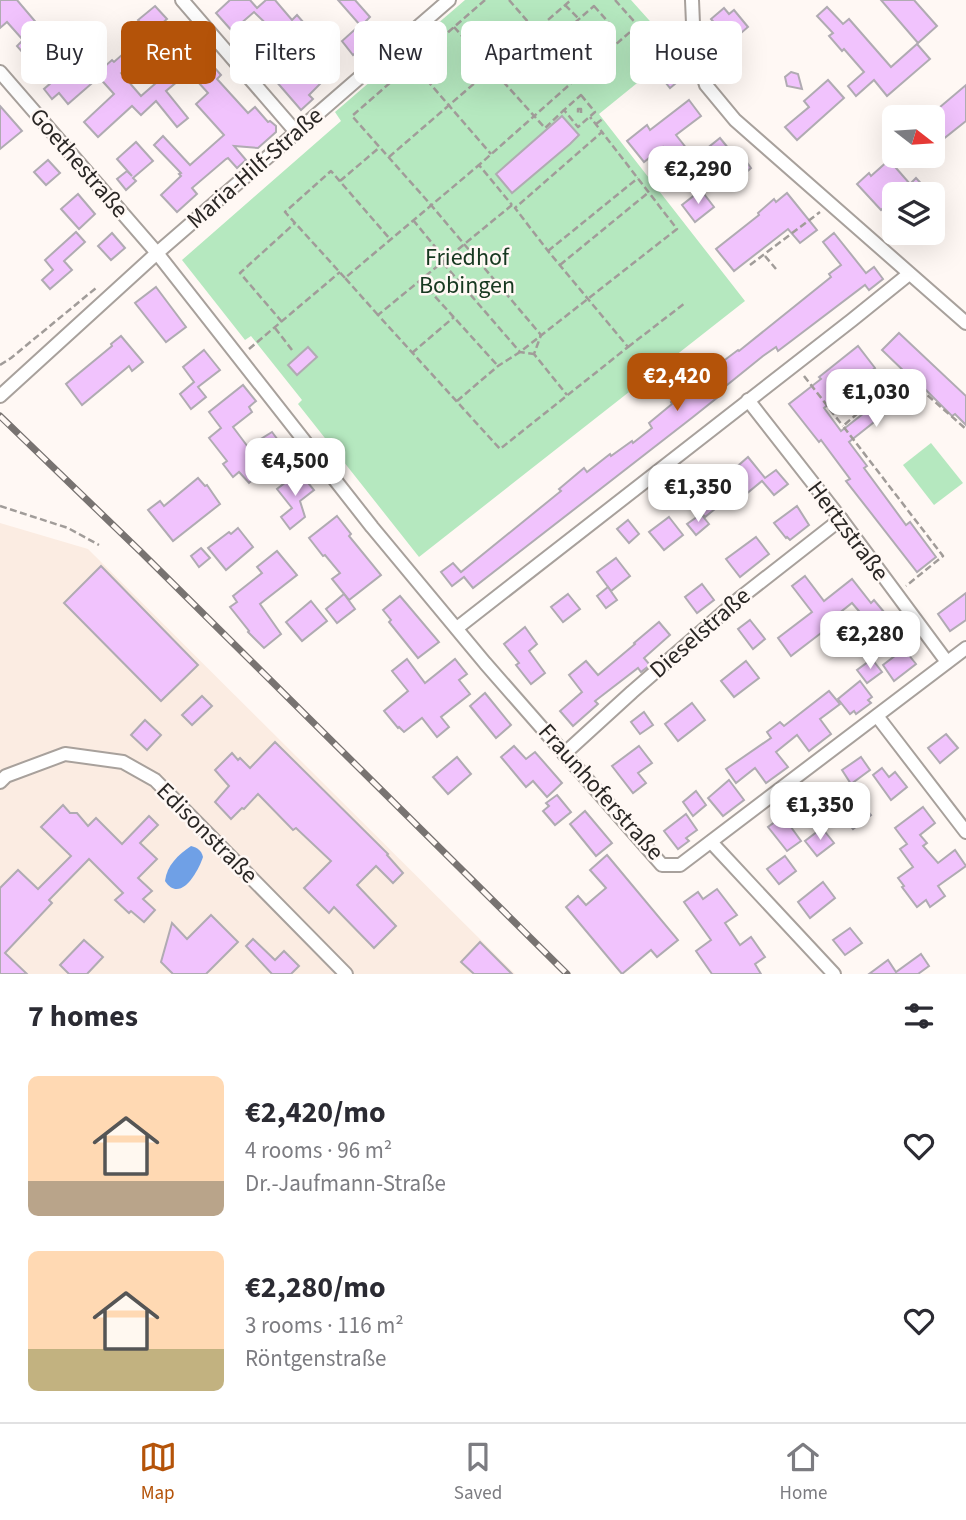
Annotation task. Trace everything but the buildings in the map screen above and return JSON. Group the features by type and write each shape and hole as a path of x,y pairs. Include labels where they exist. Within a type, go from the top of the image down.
{"street":[{"path":"182,0 296,132"},
{"path":"428,0 436,10"},
{"name":"Maria-Hilf-Straße","path":"0,396 157,253 449,0"},
{"path":"692,0 694,47 706,85 735,120 966,323"},
{"name":"Goethestraße","path":"0,72 157,253 240,357"},
{"path":"457,628 909,274"},
{"name":"Fraunhoferstraße","path":"240,357 372,527 662,865 680,865 966,648"},
{"name":"Hertzstraße","path":"748,400 947,662"},
{"name":"Dieselstraße","path":"564,754 740,598 841,519"},
{"path":"877,716 966,832"},
{"name":"Edisonstraße","path":"0,782 6,776 65,754 123,762 134,768 164,788 346,974"},
{"path":"711,842 834,974"}],"path":[{"path":"447,33 485,0"},
{"path":"509,0 528,21"},
{"path":"546,21 571,0"},
{"path":"615,0 633,21"},
{"path":"565,5 579,19"},
{"path":"577,21 594,6 607,21"},
{"path":"454,27 461,35"},
{"path":"616,44 630,32"},
{"path":"388,84 352,116 541,335"},
{"path":"430,84 491,154"},
{"path":"389,157 473,84"},
{"path":"506,84 545,128 564,110 581,95 595,112 578,127 564,110"},
{"path":"345,278 570,84"},
{"path":"457,401 498,366 588,300 677,229 596,124 572,103"},
{"path":"571,118 588,103"},
{"path":"596,124 604,118"},
{"path":"378,315 602,132"},
{"path":"340,181 380,147"},
{"path":"479,164 628,347"},
{"path":"390,239 331,171 285,212 500,449 685,303"},
{"path":"548,251 638,178"},
{"path":"560,265 649,192"},
{"path":"750,265 831,204"},
{"path":"413,220 520,352 534,354 568,395"},
{"path":"282,322 240,272 295,223"},
{"path":"764,255 776,269"},
{"path":"240,357 340,272"},
{"path":"421,281 498,366"},
{"path":"0,365 101,284"},
{"path":"412,353 454,317"},
{"path":"275,328 292,350"},
{"path":"534,354 541,335"},
{"path":"794,364 943,556 896,594"},
{"path":"904,376 966,429"},
{"path":"843,426 858,413"},
{"path":"0,506 68,528 99,545"}],"shaded area":[{"path":"0,523 88,549 515,974 0,974"}],"green space":[{"name":"Friedhof Bobingen","path":"465,0 631,0 650,21 630,21 630,84 636,84 599,114 745,301 419,557 298,404 302,400 251,336 245,340 182,260 341,121 335,112 368,84 447,84 447,21 441,21"},
{"path":"931,443 963,483 934,505 903,465"}],"water":[{"path":"191,846 201,853 201,863 188,883 177,889 171,887 165,881 168,870"}],"railway":[{"path":"0,416 567,974"}]}
